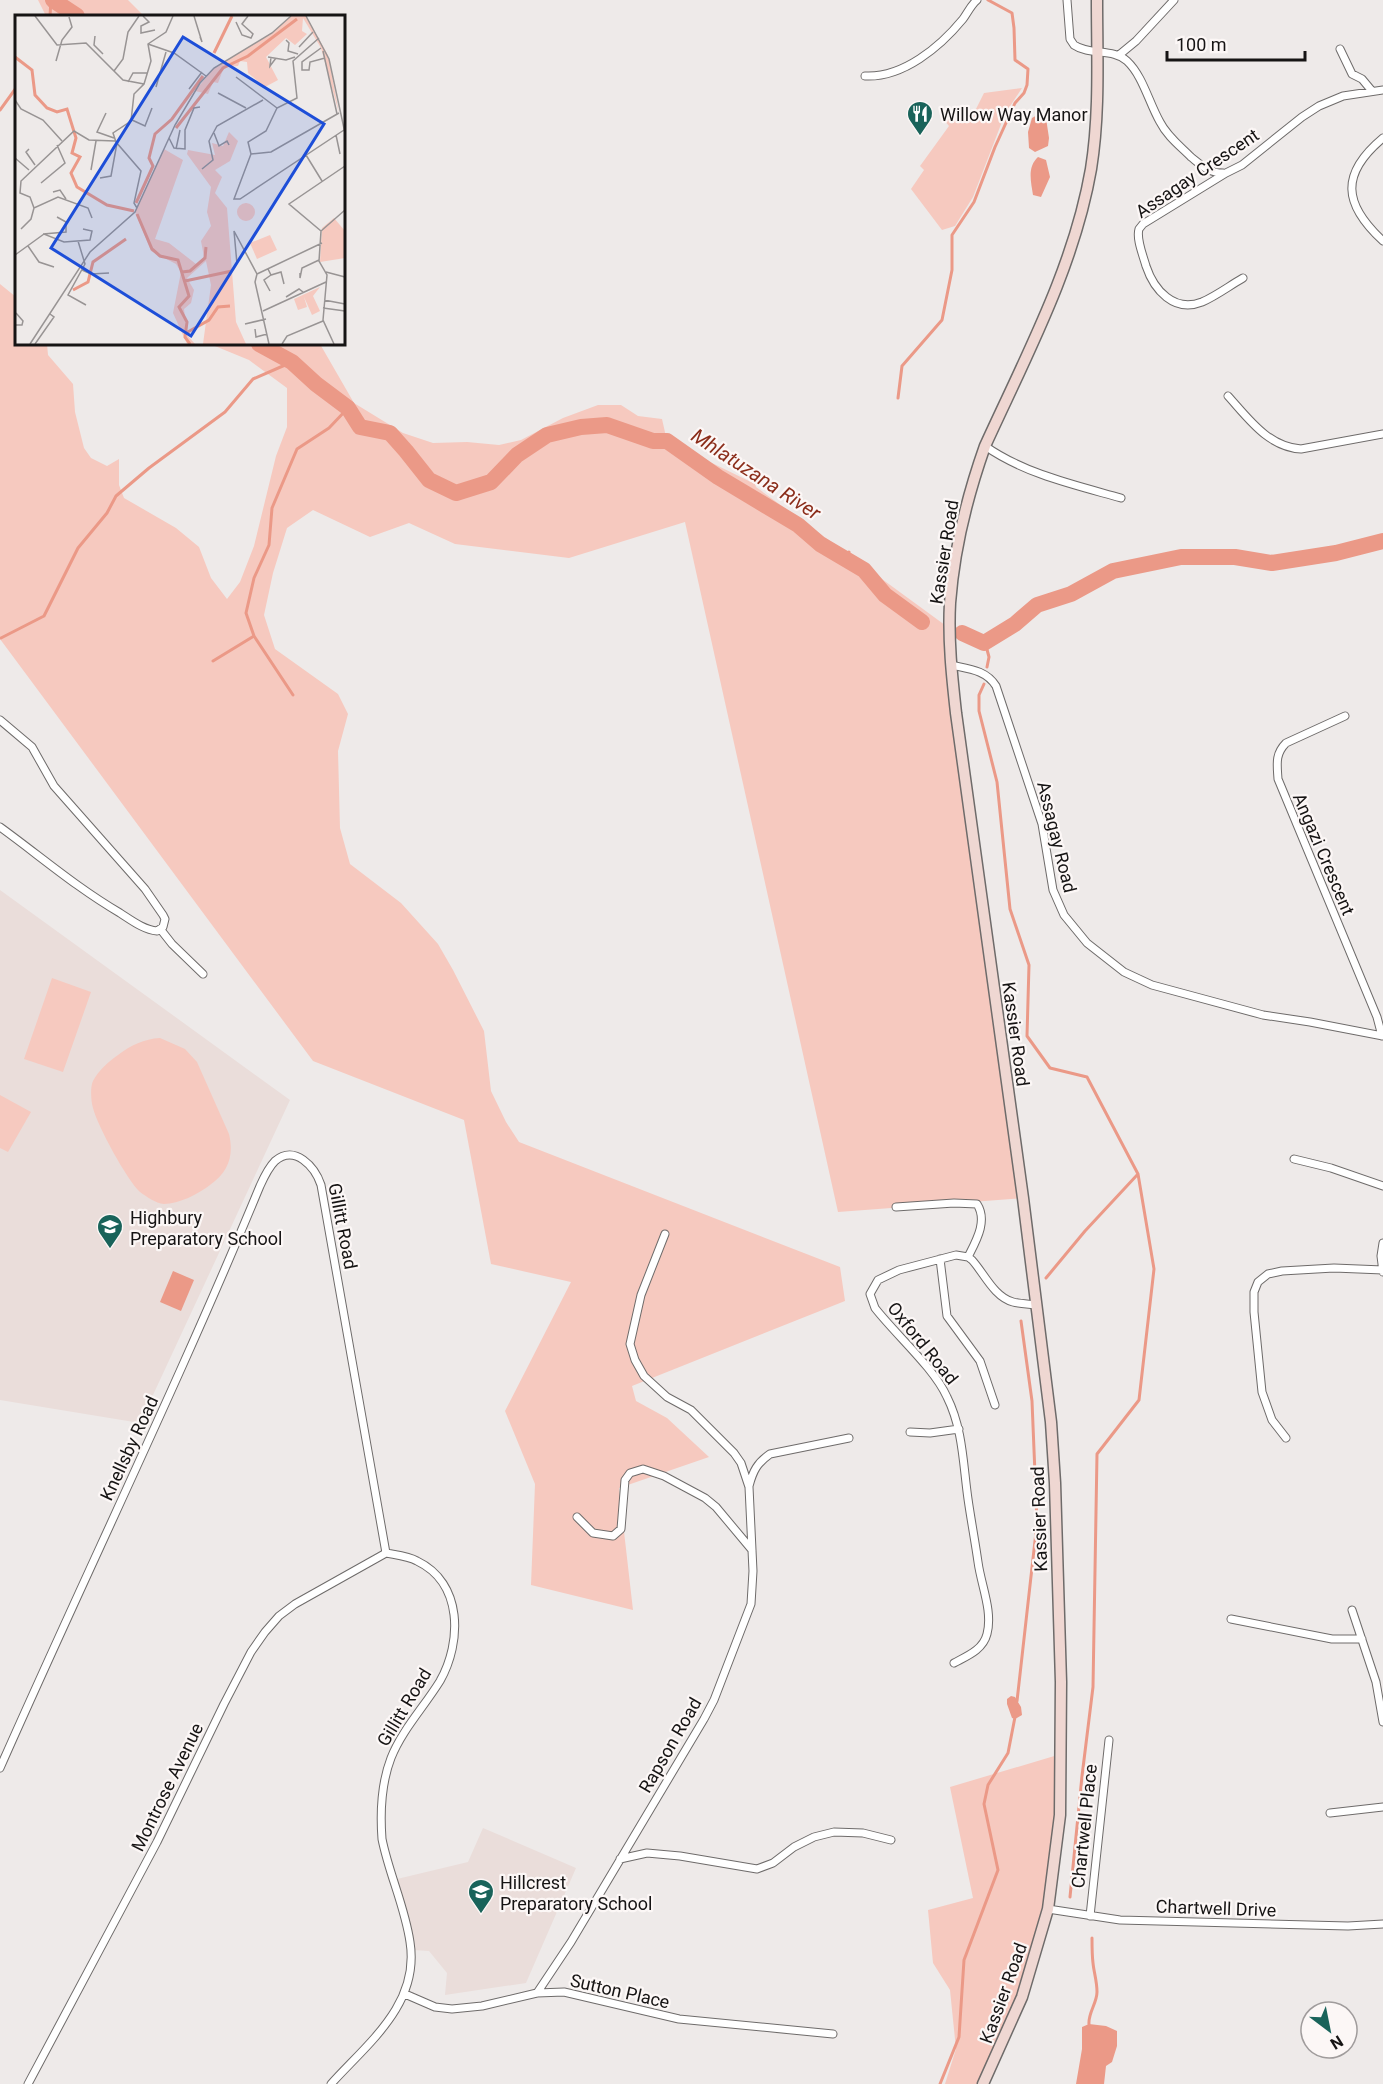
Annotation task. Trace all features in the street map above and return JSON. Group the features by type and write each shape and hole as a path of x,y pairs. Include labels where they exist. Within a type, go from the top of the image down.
{"main road":[{"name":"Kassier Road","path":"983,2084 1022,1997 1048,1910 1060,1804 1061,1682 1055,1473 1051,1422 956,713 951,665 950,602 958,544 966,508 985,446 1058,285 1082,213 1094,145 1097,0"}],"street":[{"path":"1067,0 1072,43 1077,48 1119,55 1132,67 1161,124 1172,139 1207,170 1226,173"},
{"path":"1119,55 1136,41 1174,0"},
{"path":"865,76 878,77 915,61 944,40 975,2"},
{"path":"1340,50 1352,74 1362,79 1372,91"},
{"name":"Assagay Crescent","path":"1243,278 1213,297 1196,304 1179,304 1166,298 1152,281 1137,234 1143,224 1254,158 1294,123 1319,106 1343,96 1383,90"},
{"path":"1383,138 1366,153 1356,166 1351,189 1357,210 1368,226 1383,241"},
{"path":"1228,396 1264,435 1288,447 1301,449 1383,434"},
{"path":"985,446 1002,458 1061,481 1121,498"},
{"name":"Assagay Road","path":"951,665 982,672 996,686 1041,824 1053,890 1064,915 1087,943 1124,972 1152,986 1263,1015 1319,1023 1382,1036"},
{"name":"Angazi Crescent","path":"1345,716 1286,743 1280,749 1277,758 1278,779 1377,1017 1382,1036"},
{"path":"0,720 32,747 54,786 145,889 164,915 161,930"},
{"path":"0,827 98,900 148,930 161,930"},
{"path":"161,930 203,974"},
{"name":"Knellsby Road","path":"0,1768 62,1627 142,1456 267,1171 276,1160 285,1156 295,1156"},
{"name":"Gillitt Road","path":"295,1156 311,1164 321,1185 386,1553 417,1560 437,1576 449,1595 456,1622 449,1660 440,1681 401,1738 392,1755 383,1783 382,1839 410,1941 411,1970 405,1994 387,2024 331,2084"},
{"path":"1294,1159 1330,1168 1383,1186"},
{"path":"896,1207 954,1203 977,1204 980,1210 981,1226 968,1257 1001,1295 1013,1302 1037,1305"},
{"name":"Rapson Road","path":"537,1993 571,1942 714,1700 751,1604 753,1581 749,1487 741,1463 691,1410 667,1397 644,1376 635,1360 630,1344 640,1295 665,1234"},
{"path":"1286,1438 1272,1420 1262,1392 1254,1306 1254,1292 1258,1282 1268,1274 1282,1270 1334,1268 1383,1271 1381,1256 1383,1243"},
{"name":"Oxford Road","path":"954,1663 980,1648 985,1642 988,1626 988,1609 978,1566 959,1429 951,1405 940,1385 884,1319 870,1298 872,1288 883,1277 956,1255 968,1257"},
{"path":"940,1259 947,1316 980,1361 996,1406"},
{"path":"910,1432 930,1433 959,1429"},
{"name":"Rapson Road","path":"749,1487 753,1471 759,1461 770,1454 849,1438"},
{"path":"577,1517 593,1533 614,1536 621,1529 625,1480 630,1473 643,1469 664,1476 705,1498 716,1507 752,1550"},
{"name":"Montrose Avenue","path":"28,2084 157,1842 251,1652 279,1616 295,1604 386,1553"},
{"path":"1352,1610 1376,1682 1383,1722"},
{"path":"1231,1619 1332,1639 1362,1639"},
{"name":"Chartwell Place","path":"1090,1916 1109,1740"},
{"path":"1330,1813 1383,1807"},
{"path":"620,1859 647,1853 757,1869 773,1863 794,1846 834,1832 863,1833 891,1840"},
{"name":"Chartwell Drive","path":"1048,1910 1120,1920 1348,1926 1383,1924"},
{"name":"Sutton Place","path":"405,1994 435,2007 452,2009 482,2006 537,1993 564,1992 679,2019 833,2034"}],"shaded area":[{"path":"38,0 128,0 143,15 46,15"},
{"path":"1022,88 1005,114 973,197 955,226 942,230 911,189 924,170 920,166 949,126 944,120 974,113 984,93"},
{"path":"1039,114 1046,118 1049,138 1048,146 1035,152 1029,148 1028,132 1032,118"},
{"path":"1038,157 1046,160 1050,177 1041,197 1033,195 1031,180 1032,165"},
{"path":"0,284 15,296 15,345 47,345 48,355 73,384 75,412 84,448 91,458 107,466 119,459 119,485 124,498 176,528 199,547 211,578 227,599 240,582 254,546 276,456 287,427 287,388 249,360 212,345 321,345 354,403 403,433 433,443 467,442 499,445 521,440 563,418 598,405 621,405 638,416 662,419 667,441 755,484 756,487 949,628 1023,1198 838,1212 685,522 569,558 455,544 409,523 370,537 313,510 287,528 273,573 264,615 275,649 338,694 348,714 338,751 340,828 350,864 401,903 438,944 484,1031 491,1091 519,1142 840,1267 845,1301 632,1386 636,1401 667,1418 709,1457 619,1488 633,1610 531,1585 535,1484 505,1411 571,1282 491,1264 464,1120 313,1061 0,639"},
{"name":"Highbury Preparatory School","path":"0,890 290,1100 140,1423 0,1400"},
{"path":"52,978 91,992 63,1072 24,1059"},
{"path":"160,1038 185,1049 197,1062 229,1134 231,1149 226,1169 216,1180 188,1198 164,1204 154,1201 134,1186 100,1127 91,1094 95,1077 111,1060 138,1043"},
{"path":"0,1095 31,1112 8,1152 0,1148"},
{"path":"173,1271 194,1280 181,1311 160,1302"},
{"path":"1011,1696 1015,1697 1021,1707 1022,1715 1015,1719 1012,1718 1007,1704 1007,1699"},
{"path":"1061,1754 1061,1793 1039,1943 983,2084 945,2084 956,2049 950,1990 933,1963 928,1910 973,1898 950,1787"},
{"name":"Hillcrest Preparatory School","path":"483,1828 576,1868 526,1983 445,1995 447,1973 429,1951 413,1950 397,1879 468,1862"},
{"path":"1089,2024 1106,2026 1117,2031 1117,2046 1112,2062 1106,2066 1104,2084 1076,2084 1082,2049 1082,2027"}],"waterway":[{"path":"50,15 51,0"},
{"name":"Mhlatuzana River","path":"53,0 76,15"},
{"path":"898,398 902,366 942,320 952,270 952,235 974,202 995,147 1015,103 1024,93 1027,85 1028,69 1015,60 1012,13 988,0"},
{"path":"0,110 15,89"},
{"name":"Mhlatuzana River","path":"261,345 292,362 348,408 360,427 390,433 429,480 456,493 491,482 517,455 547,435 581,427 607,425 653,441 667,441 718,477 798,525 820,544 864,570 885,595 922,622"},
{"path":"1,638 44,616 78,548 107,513 116,496 149,468 225,412 253,379 292,362"},
{"path":"293,695 254,636 246,613 254,578 269,545 272,508 297,449 329,428 348,408"},
{"name":"Mhlatuzana River","path":"962,633 984,643 1015,624 1037,605 1071,594 1113,571 1181,557 1235,557 1272,563 1336,553 1383,541"},
{"name":"Mhlatuzana River","path":"845,560 849,552"},
{"path":"213,661 254,636"},
{"path":"985,642 989,657 987,667"},
{"path":"984,684 979,695 979,711 997,782 1010,909 1029,965 1027,1036 1050,1068 1087,1077 1138,1174 1154,1269 1139,1400 1097,1454 1093,1687 1070,1897"},
{"path":"1046,1278 1085,1231 1138,1174"},
{"path":"1017,1701 1037,1523 1032,1401 1021,1321"},
{"path":"940,2084 959,2037 964,1960 998,1870 984,1804 988,1785 1008,1753 1015,1717"},
{"path":"1089,2024 1097,1992 1092,1938"}],"place":[{"name":"Willow Way Manor","path":"920,137"},
{"name":"Highbury Preparatory School","path":"110,1250"},
{"name":"Hillcrest Preparatory School","path":"481,1915"}]}
